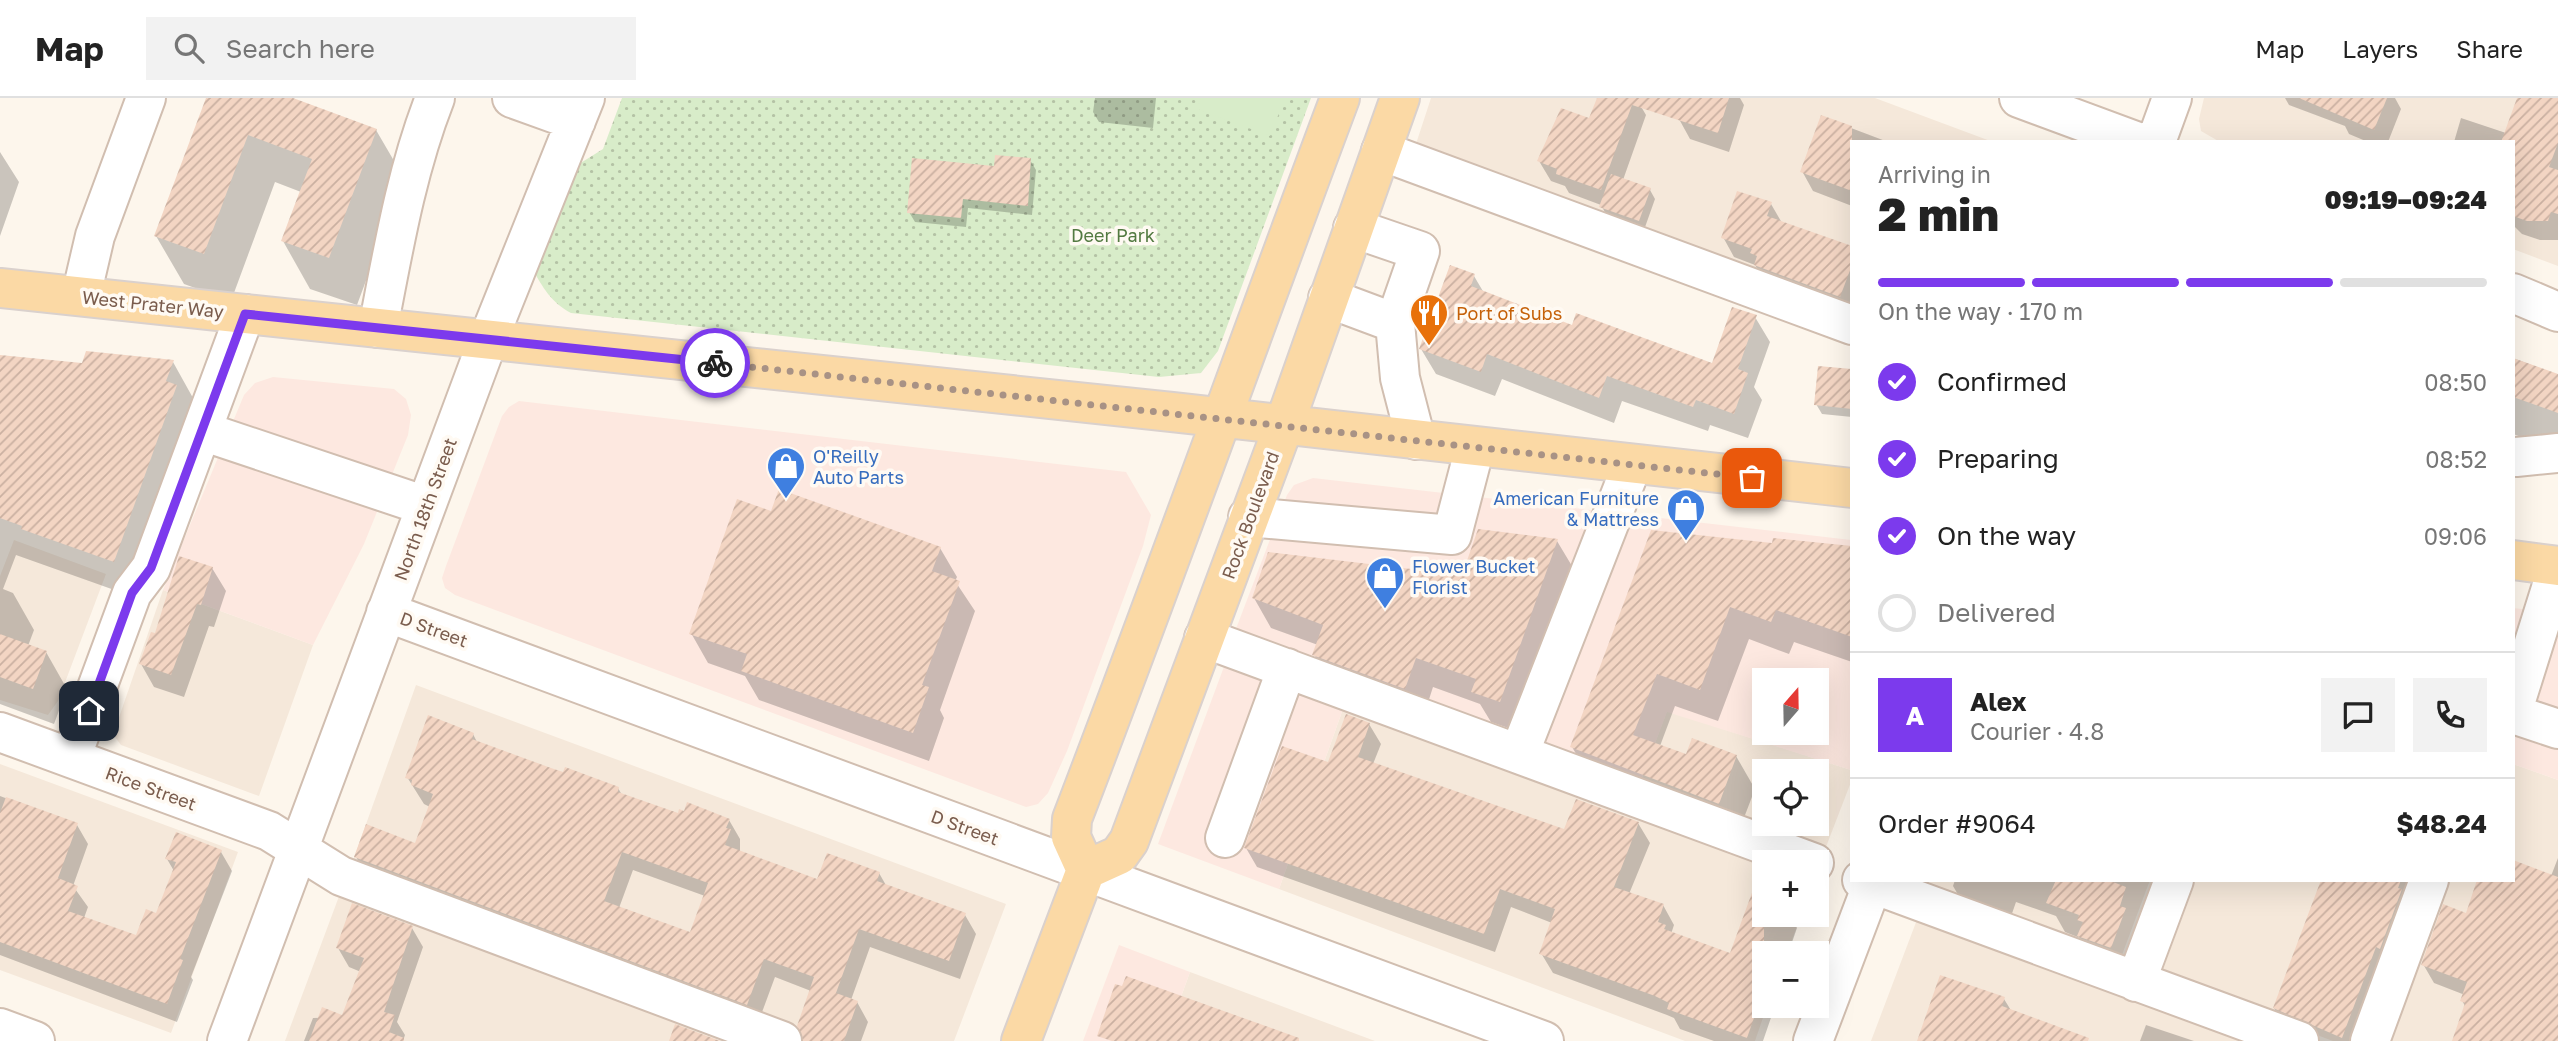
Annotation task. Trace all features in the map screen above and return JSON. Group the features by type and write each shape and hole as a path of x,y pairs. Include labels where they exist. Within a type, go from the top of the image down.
{"main road":[{"path":"1021,1041 1086,870 1071,837 1072,819 1171,561 1221,417 1340,98"},
{"name":"Rock Boulevard","path":"1086,870 1119,855 1129,841 1283,425 1400,98"},
{"name":"West Prater Way","path":"0,288 1221,417 1850,488"}],"street":[{"path":"81,296 95,236 146,98"},
{"path":"378,328 393,245 424,127 435,98"},
{"path":"512,98 581,110"},
{"path":"2019,98 2133,140"},
{"path":"2157,140 2172,98"},
{"name":"North 18th Street","path":"226,1041 488,340 581,110"},
{"path":"1381,151 1850,324"},
{"path":"1353,228 1420,251 1395,323 1400,379 1416,440"},
{"path":"2515,294 2558,312"},
{"path":"1328,298 1395,323"},
{"path":"71,758 132,593 151,568 245,314"},
{"path":"202,430 426,506"},
{"path":"1248,517 1452,535 1475,447"},
{"path":"2515,465 2558,453"},
{"path":"1519,754 1632,465"},
{"path":"2515,640 2542,564"},
{"path":"2515,702 2542,564"},
{"name":"D Street","path":"386,612 1544,1041"},
{"path":"1204,638 1780,850"},
{"path":"1225,838 1287,668"},
{"path":"2515,713 2558,729"},
{"name":"Rice Street","path":"0,732 269,831 341,876 782,1041"},
{"path":"1829,868 1850,875"},
{"path":"1813,1041 1864,882"},
{"path":"1870,882 2299,1041"},
{"path":"2136,982 2173,882"},
{"path":"2370,1041 2428,882"},
{"path":"0,1028 35,1041"}],"shaded area":[{"path":"1431,98 1875,98 1988,140 1850,140 1850,313 1414,150"},
{"path":"2204,98 2558,98 2558,266 2515,250 2515,140 2217,140 2201,131 2199,119"},
{"path":"273,377 394,389 406,399 411,415 408,435 364,544 313,645 163,590 244,395 255,383"},
{"path":"519,401 1126,472 1151,515 1143,546 1067,751 1048,793 1038,804 1026,807 455,595 445,588 442,578 502,416 509,407"},
{"path":"1313,478 1850,540 1850,770 1829,763 1829,759 1816,759 1775,746 1829,746 1829,668 1752,668 1752,739 1667,712 1640,783 1234,634 1287,495 1294,485"},
{"path":"14,540 106,574 58,701 48,715 0,700 0,576"},
{"path":"163,590 313,645 259,796 121,745 115,737 115,729"},
{"path":"2515,608 2558,613 2558,780 2515,765"},
{"path":"1225,664 1344,706 1279,889 1158,844"},
{"path":"416,685 1006,904 954,1041 823,1041 351,866"},
{"path":"1344,706 1752,859 1752,927 1797,927 1792,941 1752,941 1752,1018 1763,1018 1755,1041 1685,1041 1279,889"},
{"path":"1667,711 1752,738 1752,746 1776,746 1817,759 1752,759 1752,825 1640,783"},
{"path":"1829,763 1850,770 1850,785 1825,850 1781,836 1829,836"},
{"path":"0,764 238,852 171,1033 0,970"},
{"path":"2515,765 2558,780 2558,1041 2389,1041 2445,882 2515,882"},
{"path":"1930,882 2149,882 2119,963 1927,891"},
{"path":"2195,882 2410,882 2352,1041 2333,1041 2160,977"},
{"path":"341,891 747,1041 285,1041"},
{"path":"1918,917 2251,1041 1871,1041"},
{"path":"1119,945 1190,972 1165,1041 1083,1041"},
{"path":"1190,972 1375,1041 1165,1041"}],"green space":[{"name":"Deer Park","path":"622,98 1311,98 1218,351 1201,373 1159,377 571,313 548,294 532,268 563,174 603,149"},
{"path":"1201,98 1285,98 1270,136 1197,109"}],"building":[{"path":"206,98 293,98 377,129 329,258 281,241 312,159 248,135 204,254 154,236"},
{"path":"1597,98 1729,98 1718,133 1632,105 1601,190 1556,174 1557,169 1537,161 1561,108 1589,118"},
{"path":"2299,98 2387,98 2374,130"},
{"path":"2517,98 2558,98 2558,143 2549,167 2558,170 2558,214 2551,212 2548,221 2527,221 2515,217 2515,140 2502,140"},
{"path":"1821,115 1852,126 1850,190 1800,172"},
{"path":"995,155 1031,158 1028,206 963,199 961,218 907,213 912,158 994,166"},
{"path":"1611,174 1651,188 1639,221 1599,207"},
{"path":"1737,191 1772,202 1767,216 1850,245 1850,270 1840,297 1754,265 1757,256 1750,253 1752,249 1721,238"},
{"path":"1450,265 1475,274 1471,286 1572,325 1576,313 1712,363 1732,307 1757,315 1738,369 1748,373 1734,414 1696,400 1693,407 1607,376 1599,398 1487,354 1481,372 1419,349"},
{"path":"86,351 174,360 166,381 177,385 114,562 21,529 22,526 0,518 0,355 82,363"},
{"path":"2515,359 2558,374 2558,413 2515,398"},
{"path":"1818,366 1850,369 1850,409 1814,405"},
{"path":"779,489 941,547 932,571 960,581 922,685 929,687 913,733 741,671 747,654 689,634 737,499 771,511"},
{"path":"1478,529 1558,539 1500,702 1471,692 1476,679 1416,658 1405,689 1312,655 1323,625 1252,598 1268,552 1462,575"},
{"path":"1651,530 1772,543 1773,538 1850,546 1850,636 1776,610 1771,622 1730,607 1700,690 1657,674 1633,735 1686,754 1692,738 1737,755 1719,804 1570,747"},
{"path":"179,556 213,567 201,605 197,604 171,675 139,664 151,632 155,633"},
{"path":"0,634 47,651 33,689 0,677"},
{"path":"1346,714 1370,723 1358,757 1564,829 1576,799 1639,822 1614,887 1664,904 1658,922 1666,925 1664,929 1730,953 1752,893 1752,927 1764,927 1764,941 1752,941 1754,1018 1747,1038 1667,1009 1669,1003 1655,996 1539,954 1555,909 1500,889 1484,934 1244,848 1282,746 1328,762"},
{"path":"428,715 474,733 472,739 563,772 565,767 619,787 618,792 678,813 679,809 684,811 687,802 730,819 726,828 731,829 725,845 817,879 827,853 880,872 877,881 966,913 949,961 859,929 836,993 858,1001 844,1041 803,1041 797,1026 814,977 764,959 747,1005 354,857 366,824 415,843 433,794 411,785 412,780 405,778","holes":["622,852 708,883 690,932 604,901"]},
{"path":"6,797 78,823 58,878 78,886 68,911 136,935 146,909 156,913 176,862 165,859 176,832 222,850 180,959 183,960 167,1004 0,942 0,813"},
{"path":"2515,861 2558,877 2558,1041 2452,1041 2465,1003 2460,1001 2467,982 2421,965 2443,904 2466,913 2476,882 2515,882"},
{"path":"2055,882 2113,882 2126,887 2120,906 2126,908 2111,948 2077,936 2083,922 2077,920 2079,915 2046,903"},
{"path":"2320,882 2400,882 2398,888 2402,889 2380,949 2376,947 2342,1038 2273,1008"},
{"path":"352,903 413,926 384,1012 395,1015 389,1032 404,1038 404,1041 309,1041 322,1007 342,1015 364,958 336,948"},
{"path":"1940,975 2005,997 2002,1006 2089,1038 2088,1041 1917,1041"},
{"path":"1126,976 1299,1038 1299,1041 1112,1041 1097,1036 1115,984 1122,986"},
{"path":"675,1024 720,1041 669,1041"}],"way so far":[{"path":"715,363 1752,478"}],"place":[{"name":"Port of Subs","path":"1429,347"},
{"name":"O'Reilly Auto Parts","path":"786,500"},
{"name":"American Furniture & Mattress","path":"1686,542"},
{"name":"Flower Bucket Florist","path":"1385,610"}],"route":[{"path":"89,711 132,593 151,568 245,314 715,363"}]}
